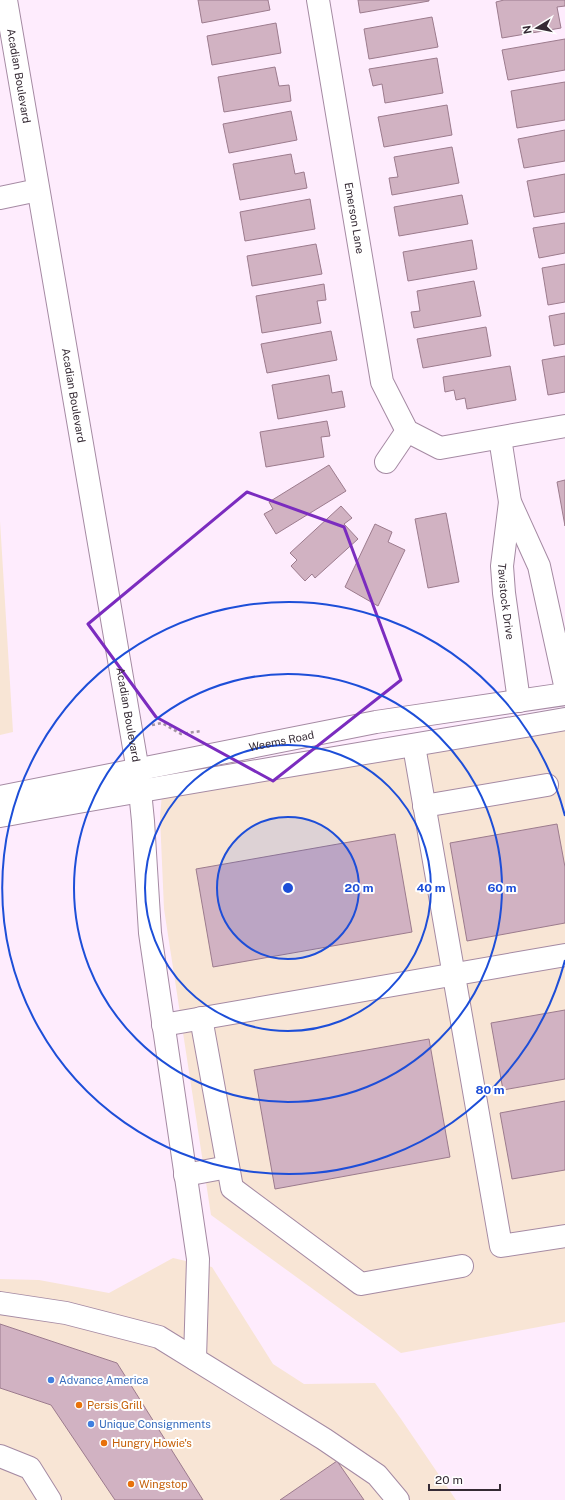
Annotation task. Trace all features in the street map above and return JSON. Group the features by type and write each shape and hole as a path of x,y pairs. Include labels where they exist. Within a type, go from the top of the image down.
{"street":[{"name":"Acadian Boulevard","path":"6,0 139,781 150,933 198,1259 194,1359"},
{"name":"Emerson Lane","path":"318,0 382,382 407,431"},
{"path":"0,198 38,190"},
{"path":"386,462 407,431 440,448 565,426"},
{"name":"Tavistock Drive","path":"500,438 510,502 502,566 504,593 520,701"},
{"name":"Tavistock Drive","path":"510,502 540,566 565,685"},
{"name":"Weems Road","path":"0,816 376,722 565,694"},
{"name":"Weems Road","path":"0,798 414,746 565,719"},
{"path":"414,746 501,1246 565,1236"},
{"path":"424,806 547,784"},
{"path":"164,1025 565,955"},
{"path":"201,1018 232,1188 361,1284 462,1266"},
{"path":"185,1175 228,1167"},
{"path":"0,1303 66,1313 159,1337 324,1439 377,1475 398,1500"},
{"path":"0,1456 30,1468 50,1500"}],"highlighted area":[{"path":"247,492 344,527 401,680 273,781 156,717 88,624"}],"shaded area":[{"path":"0,521 13,732 0,735"},
{"path":"565,729 565,1322 401,1353 211,1215 164,909 160,817 162,794"},
{"path":"173,1258 212,1267 273,1364 304,1384 375,1383 456,1500 0,1500 0,1279 39,1280 109,1293"}],"building":[{"path":"198,0 268,0 270,10 202,23"},
{"path":"358,0 429,0 429,1 360,13"},
{"path":"504,0 565,0 565,6 557,7 561,28 502,38 496,2"},
{"path":"432,17 438,47 369,59 364,29"},
{"path":"276,23 281,53 212,65 207,36"},
{"path":"565,39 565,70 508,80 502,50"},
{"path":"437,58 443,93 385,103 382,84 373,86 369,69"},
{"path":"275,67 279,86 289,85 291,101 224,112 218,77"},
{"path":"565,82 565,120 517,128 511,91"},
{"path":"447,105 452,135 384,147 378,117"},
{"path":"291,111 297,140 229,153 223,124"},
{"path":"565,130 565,161 524,168 518,139"},
{"path":"452,147 459,183 392,195 389,178 398,177 394,157"},
{"path":"291,154 295,174 304,172 307,188 240,200 233,164"},
{"path":"565,174 565,212 534,217 527,181"},
{"path":"462,195 468,224 399,236 394,207"},
{"path":"310,199 315,229 245,241 240,212"},
{"path":"565,223 565,253 539,258 533,228"},
{"path":"472,240 477,269 408,281 403,252"},
{"path":"316,244 322,274 252,286 247,256"},
{"path":"565,264 565,302 548,305 542,268"},
{"path":"474,281 481,316 414,328 411,312 420,311 417,291"},
{"path":"324,284 326,300 317,301 321,323 262,333 256,296"},
{"path":"565,313 565,344 554,346 549,316"},
{"path":"486,327 491,356 423,368 417,339"},
{"path":"331,331 337,360 267,373 261,344"},
{"path":"565,356 565,392 548,395 542,360"},
{"path":"510,366 516,400 467,409 465,398 456,400 454,390 445,392 443,377"},
{"path":"329,375 332,393 342,391 345,407 278,419 272,385"},
{"path":"327,421 330,436 321,437 324,457 266,467 260,432"},
{"path":"329,465 346,491 276,534 264,514 273,509 269,502"},
{"path":"565,480 565,526 557,482"},
{"path":"341,506 352,518 344,524 358,539 315,578 312,574 305,581 291,566 297,560 290,553"},
{"path":"446,513 459,582 428,588 415,519"},
{"path":"375,524 392,532 388,542 405,550 378,606 345,587"},
{"path":"557,824 565,867 565,923 467,941 450,843"},
{"path":"395,834 412,932 213,967 196,869"},
{"path":"565,1010 565,1079 503,1090 491,1023"},
{"path":"429,1039 450,1157 275,1189 254,1070"},
{"path":"565,1101 565,1170 512,1179 500,1113"},
{"path":"0,1324 117,1363 203,1500 115,1500 51,1405 0,1388"},
{"path":"337,1461 364,1500 280,1500"}],"place":[{"name":"Advance America","path":"51,1380"},
{"name":"Persis Grill","path":"79,1405"},
{"name":"Unique Consignments","path":"91,1424"},
{"name":"Hungry Howie's","path":"104,1443"},
{"name":"Wingstop","path":"131,1484"}]}
